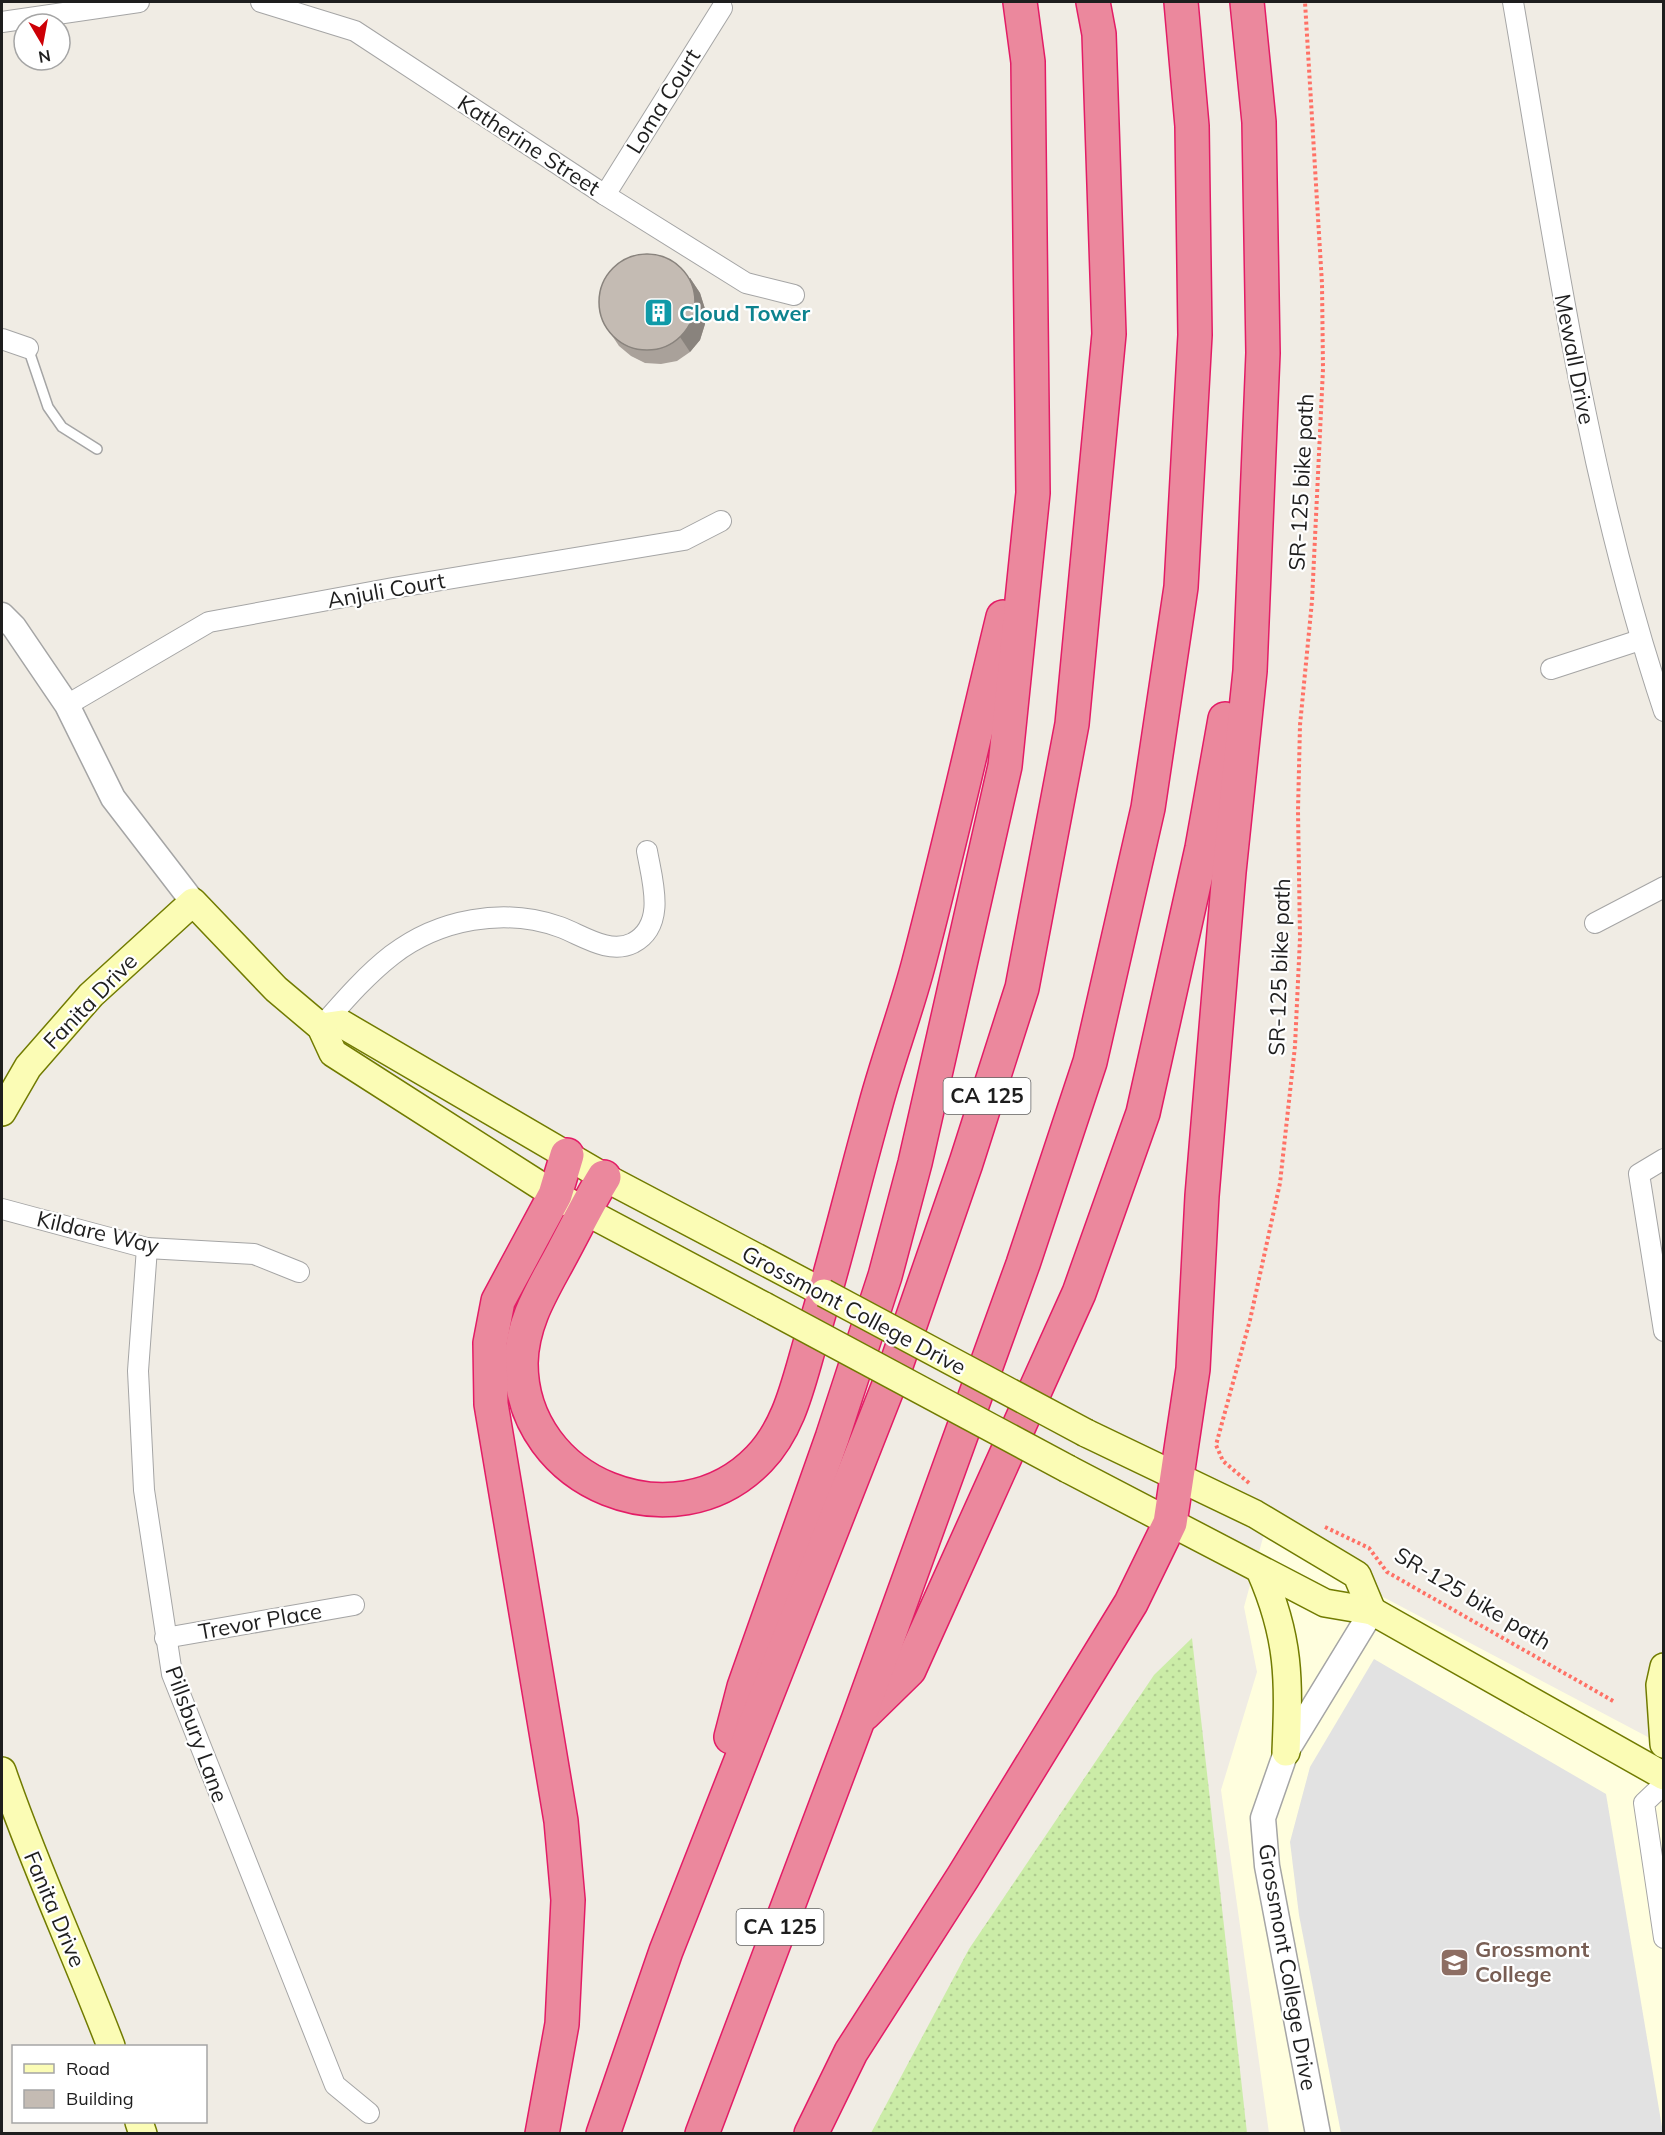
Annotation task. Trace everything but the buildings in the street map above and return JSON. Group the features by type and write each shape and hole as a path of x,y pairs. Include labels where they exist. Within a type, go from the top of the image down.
{"highway":[{"path":"688,1895 744,1687 843,1405 885,1276 915,1163 1005,766 1033,493 1028,62 1020,2"},
{"name":"CA 125","path":"603,2133 688,1895 891,1377 966,1163 1022,988 1072,724 1109,334 1099,34 1093,2"},
{"name":"CA 125","path":"702,2133 858,1720 1023,1264 1090,1062 1148,808 1181,587 1195,335 1192,126 1181,2"},
{"path":"811,2133 851,2052 963,1877 1131,1603 1170,1523 1175,1474 1192,1369 1202,1196 1229,872 1250,671 1256,553 1263,342 1259,122 1247,2"},
{"path":"604,1177 583,1211 539,1294 525,1328 521,1366 529,1407 537,1425 562,1459 592,1482 607,1490 632,1497 658,1500 694,1497 712,1491 745,1472 759,1459 776,1437 789,1412 840,1245 874,1110 919,964 1033,493"},
{"path":"858,1720 909,1670 1079,1293 1143,1113 1202,848 1256,553"},
{"path":"542,2133 562,2024 568,1900 561,1821 491,1404 489,1365 490,1343 498,1301 555,1195 567,1155"}],"main road":[{"name":"Grossmont College Drive","path":"193,902 276,988 321,1027 333,1053 555,1195 1260,1570 1325,1603 1372,1611 1664,1776"},
{"name":"Fanita Drive","path":"2,1112 28,1067 91,995 193,902"},
{"name":"Grossmont College Drive","path":"321,1027 342,1024 604,1177 1086,1433 1255,1514 1357,1575 1372,1611"},
{"path":"1260,1570 1272,1597 1285,1642 1288,1686 1286,1752"},
{"path":"1664,1667 1660,1685 1664,1744"},
{"name":"Fanita Drive","path":"2,1771 29,1851 81,1968 111,2045"}],"street":[{"path":"2,22 139,2"},
{"name":"Katherine Street","path":"261,2 355,31 605,195 746,283 794,295"},
{"name":"Mewall Drive","path":"1513,2 1572,351 1607,512 1640,640 1664,711"},
{"name":"Loma Court","path":"605,195 722,8"},
{"path":"2,339 28,348"},
{"name":"Anjuli Court","path":"67,705 209,622 393,588 684,540 721,521"},
{"name":"Grossmont College Drive","path":"2,615 14,627 67,705 113,798 193,902"},
{"path":"1551,669 1640,640"},
{"path":"321,1027 392,954 410,942 450,925 492,918 515,918 559,927 600,946 633,943 649,928 656,905 647,851"},
{"path":"1595,923 1664,887"},
{"path":"1664,1160 1639,1174 1664,1330"},
{"name":"Kildare Way","path":"2,1209 147,1248 254,1254 299,1272"},
{"name":"Pillsbury Lane","path":"147,1248 138,1371 144,1490 172,1674 335,2085 369,2113"},
{"name":"Trevor Place","path":"165,1638 354,1605"},
{"name":"Grossmont College Drive","path":"1318,2133 1268,1866 1263,1818 1286,1752 1372,1611"},
{"path":"1664,1784 1644,1803 1664,1938"}],"lane":[{"path":"28,348 48,407 62,427 97,449"}],"path":[{"name":"SR-125 bike path","path":"1254,1488 1223,1461 1216,1445 1250,1320 1280,1183 1295,1046 1300,938 1298,811 1300,725 1312,601 1323,369 1322,284 1305,2"},
{"name":"SR-125 bike path","path":"1317,1523 1369,1548 1387,1572 1615,1702"}],"shaded area":[{"name":"Grossmont College","path":"1264,1534 1663,1745 1663,2133 1269,2133 1221,1790 1257,1672 1244,1607"},
{"name":"Grossmont College","path":"1374,1659 1606,1794 1663,2133 1341,2133 1299,1915 1290,1842 1310,1767"}],"green space":[{"path":"1192,1638 1247,2133 871,2133 969,1949 1154,1675"}],"place":[{"name":"Cloud Tower","path":"658,313"},
{"name":"Grossmont College","path":"1454,1962"}]}
